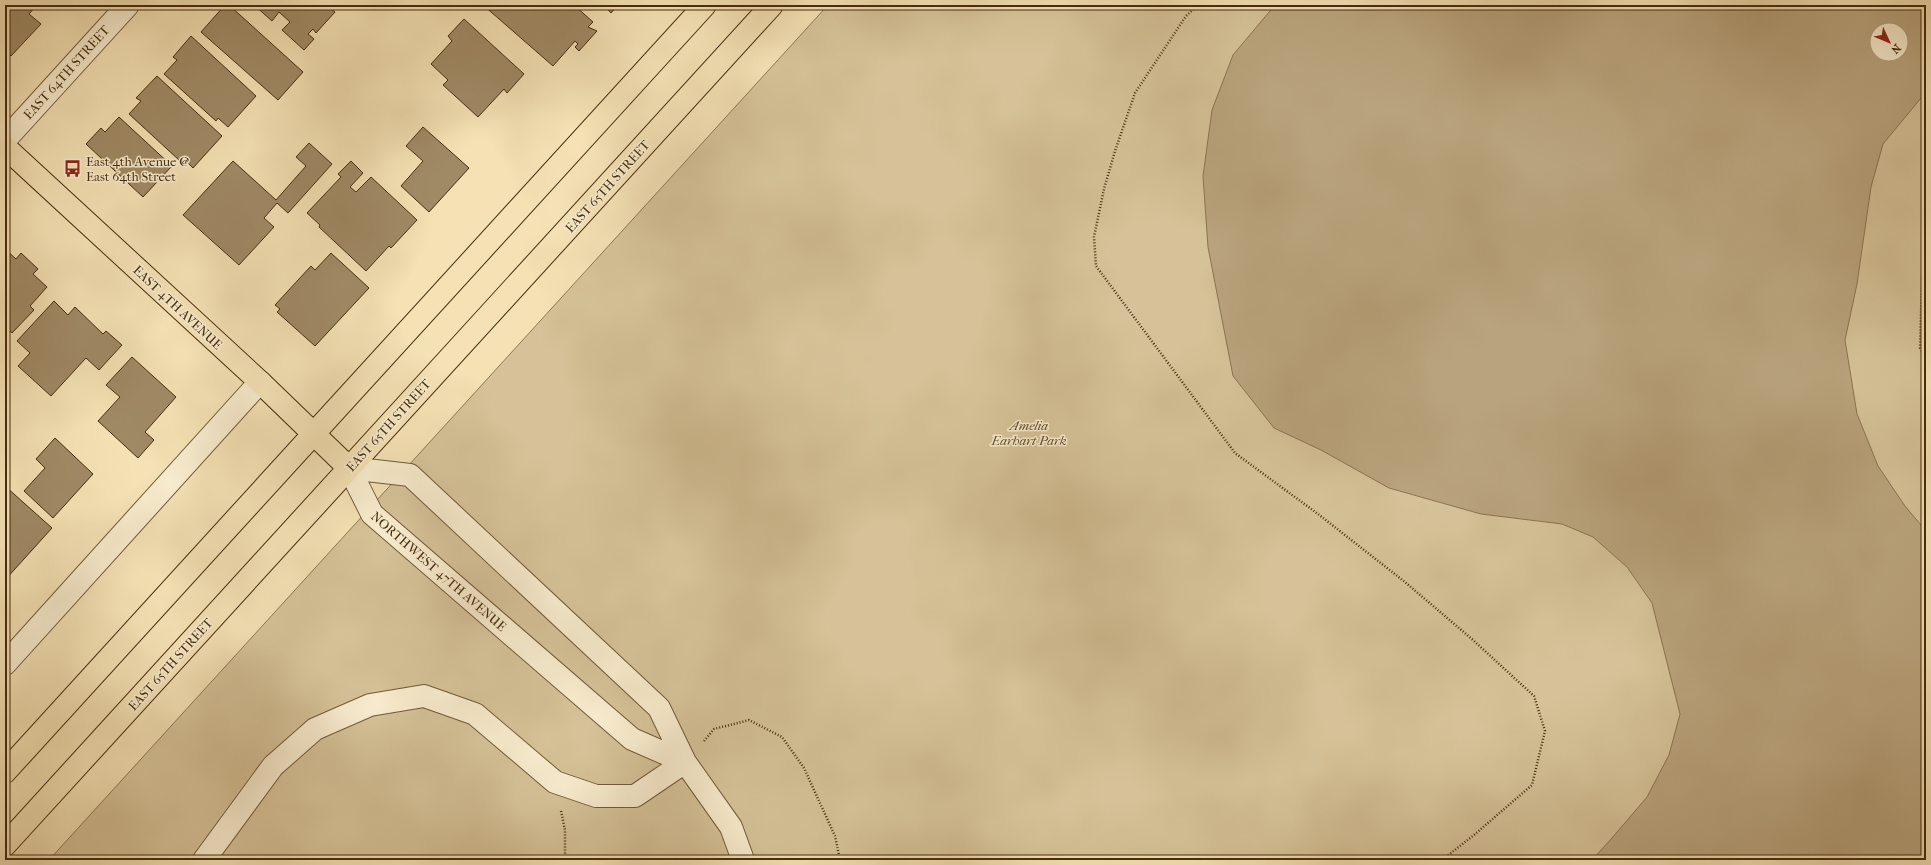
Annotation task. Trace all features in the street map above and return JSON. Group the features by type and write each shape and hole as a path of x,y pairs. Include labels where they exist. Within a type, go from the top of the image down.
{"main road":[{"path":"5,772 705,5"},
{"name":"EAST 65TH STREET","path":"5,845 772,5"},
{"name":"EAST 4TH AVENUE","path":"5,147 260,382 349,468"}],"street":[{"name":"EAST 64TH STREET","path":"5,140 128,5"},
{"path":"5,664 260,382"},
{"name":"NORTHWEST 47TH AVENUE","path":"349,468 372,514 632,739 685,762"},
{"path":"349,468 410,475 659,708 685,762 731,827 743,860"},
{"path":"204,860 273,766 315,729 370,704 424,696 475,714 555,782 596,796 635,796 685,762"}],"path":[{"path":"1198,5 1186,16 1135,93 1115,151 1103,196 1094,236 1096,266 1235,453 1318,514 1405,582 1473,640 1534,696 1545,731 1532,785 1474,835 1442,860"},
{"path":"1926,240 1923,249 1920,348 1926,357"},
{"path":"685,762 714,729 749,720 782,737 804,768 835,836 840,860"},
{"path":"555,782 565,830 565,860"}],"green space":[{"name":"Amelia Earhart Park","path":"828,5 1926,5 1926,860 49,860"}],"shaded area":[{"path":"1275,5 1926,5 1926,92 1883,144 1871,187 1857,284 1845,340 1857,414 1878,466 1905,506 1926,531 1926,860 1592,860 1647,797 1669,755 1680,714 1652,603 1627,567 1593,537 1562,524 1481,514 1389,488 1321,450 1274,428 1233,376 1208,247 1203,176 1212,110 1233,55"}],"building":[{"path":"5,5 37,5 29,14 41,24 11,56 5,50"},
{"path":"225,5 229,5 303,72 278,100 201,32"},
{"path":"254,5 327,5 335,12 316,33 313,29 308,34 314,39 304,50 282,30 290,22 279,12 272,21"},
{"path":"370,5 380,5 376,10"},
{"path":"483,5 574,5 593,22 588,27 597,31 579,51 575,47 578,44 575,41 553,66"},
{"path":"603,5 618,5 611,13"},
{"path":"464,19 524,74 507,93 504,89 478,117 443,85 448,80 431,64 452,41 448,36"},
{"path":"191,36 256,96 228,127 218,118 216,121 164,74 177,60 173,57"},
{"path":"157,76 222,136 193,168 182,157 179,160 129,114 141,101 136,98"},
{"path":"119,117 172,166 143,197 86,144 101,128 105,132"},
{"path":"423,127 469,168 429,212 401,186 423,161 406,146"},
{"path":"309,143 332,164 288,213 277,203 264,218 274,227 239,265 183,215 233,161 276,200 306,166 296,157"},
{"path":"351,161 363,173 350,187 356,192 371,177 417,220 391,248 389,246 366,271 319,227 320,225 307,213 341,177 338,174"},
{"path":"5,249 16,259 21,253 38,269 33,274 47,287 30,306 34,310 12,333 7,328 5,329"},
{"path":"331,253 369,288 315,346 277,312 280,309 275,305 311,266 315,270"},
{"path":"54,301 68,315 75,307 103,334 106,331 122,345 99,370 86,358 51,396 18,366 30,353 17,341"},
{"path":"132,357 176,397 145,432 154,440 138,458 98,421 120,397 106,385"},
{"path":"55,438 93,474 53,518 24,491 45,468 36,459"},
{"path":"5,486 52,528 5,580"}],"place":[{"name":"East 4th Avenue @ East 64th Street","path":"73,168"}]}
